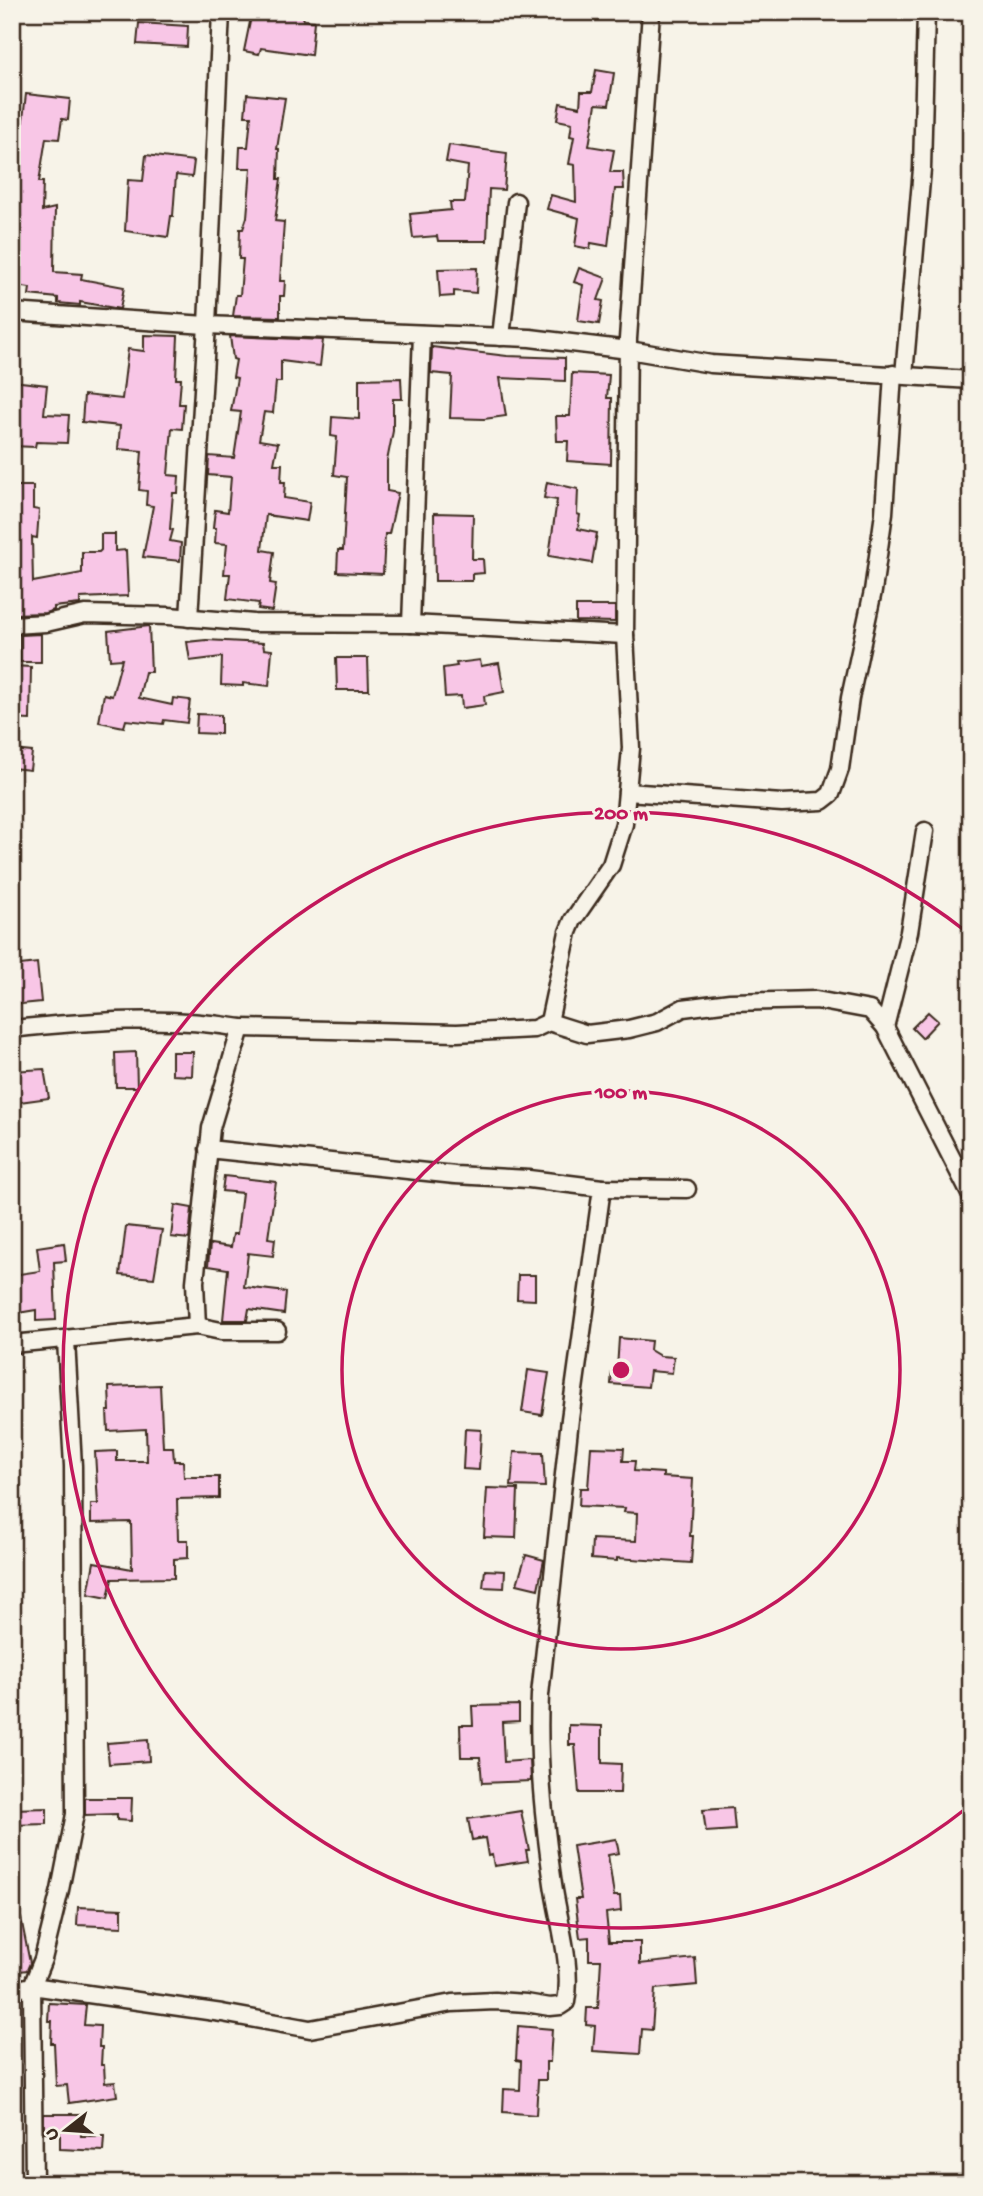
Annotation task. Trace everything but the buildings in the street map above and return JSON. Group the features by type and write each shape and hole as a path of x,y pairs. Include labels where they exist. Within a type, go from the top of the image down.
{"street":[{"path":"189,618 207,325 221,12"},
{"path":"549,1022 568,932 573,920 611,864 624,824 631,748 625,635 629,350 651,12"},
{"path":"627,792 782,803 822,801 831,794 840,769 850,698 873,591 884,513 922,169 926,12"},
{"path":"501,337 516,202"},
{"path":"12,312 207,325 530,338 629,350 711,364 971,380"},
{"path":"411,624 422,334"},
{"path":"12,625 46,623 85,614 254,623 411,624 625,635"},
{"path":"886,1027 909,932 925,831"},
{"path":"12,1029 80,1022 207,1022 241,1028 457,1033 534,1029 549,1022 587,1034 629,1029 657,1022 683,1008 730,1002 816,1000 870,1010 886,1027 971,1196"},
{"path":"197,1326 195,1282 211,1128 241,1028"},
{"path":"208,1149 603,1188 687,1189"},
{"path":"12,1990 32,1986 186,2007 310,2029 452,2003 505,2002 550,2007 566,2002 568,1991 565,1957 543,1802 538,1737 540,1695 570,1419 603,1188"},
{"path":"12,1344 197,1326 221,1331 277,1331"},
{"path":"34,2184 32,1986 43,1959 75,1814 73,1466 66,1340"}]}
